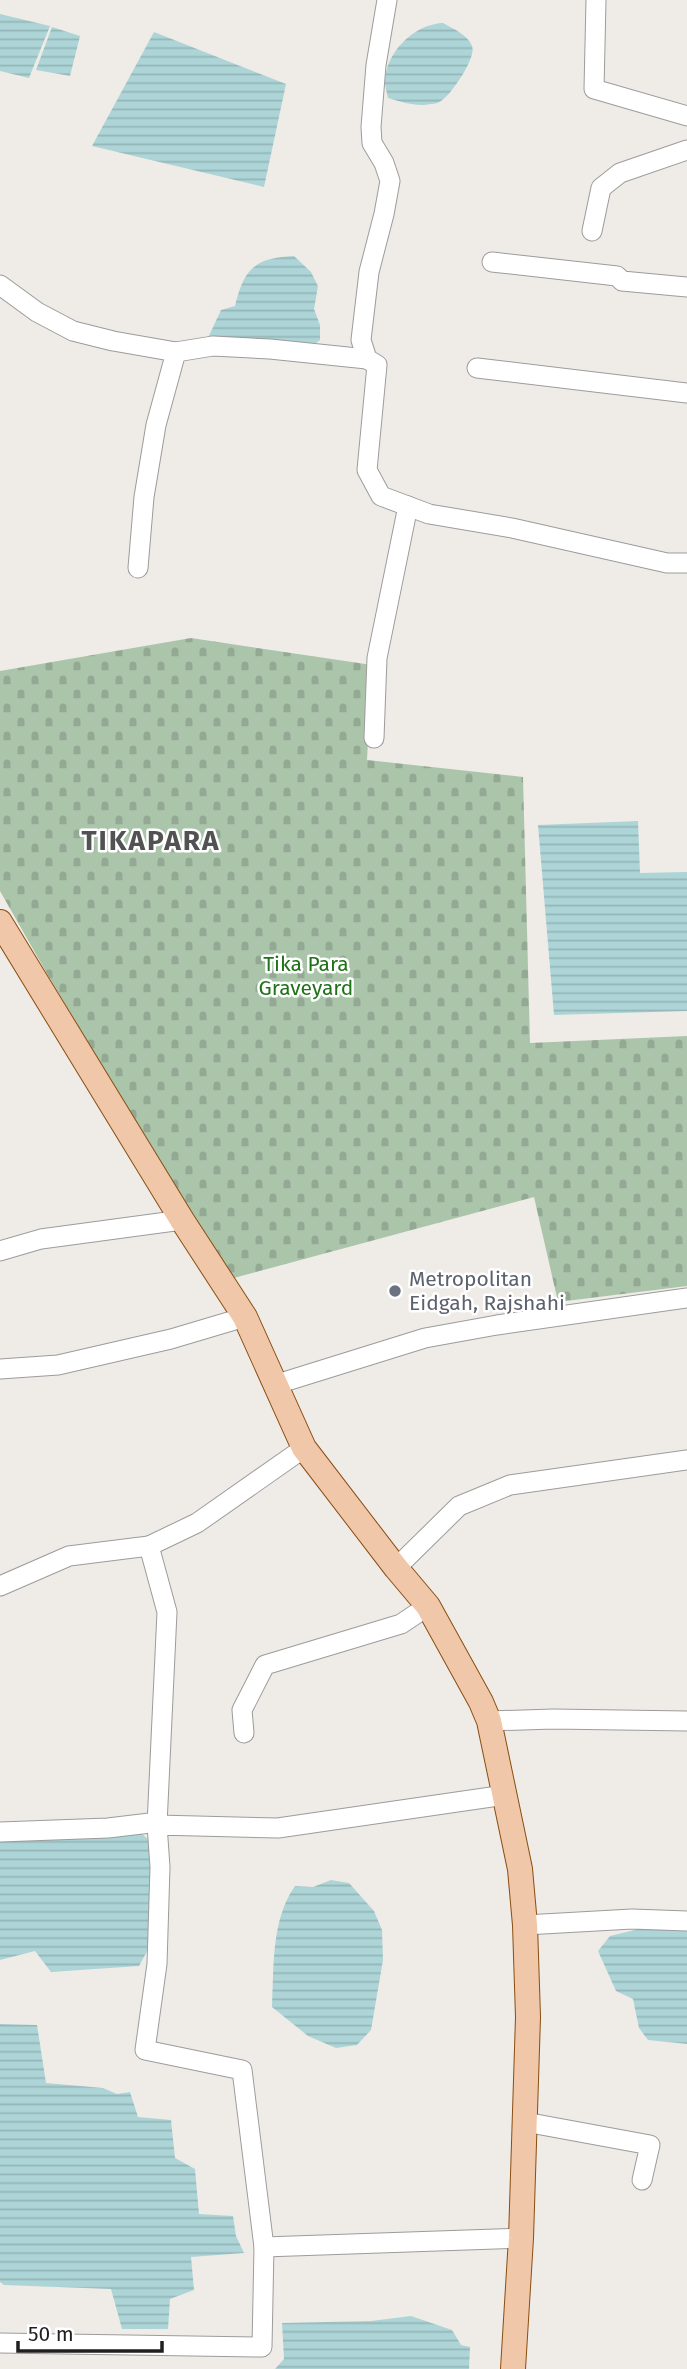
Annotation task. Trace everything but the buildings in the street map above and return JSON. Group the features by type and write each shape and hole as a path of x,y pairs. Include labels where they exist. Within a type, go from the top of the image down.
{"main road":[{"path":"0,922 244,1317 304,1448 428,1606 489,1721 520,1869 525,1925 528,2017 522,2238 513,2369"}],"street":[{"path":"368,359 361,340 362,317 390,181 384,163 372,143 371,127 376,65 387,0"},
{"path":"596,0 594,89 687,116"},
{"path":"592,231 601,188 620,173 687,150"},
{"path":"492,262 617,276 622,281 687,287"},
{"path":"0,285 37,312 73,331 113,341 176,352 213,346 368,359 377,365 367,470 381,496 429,514 512,528 667,563 687,563"},
{"path":"138,568 144,497 156,425 176,352"},
{"path":"477,368 687,393"},
{"path":"374,738 377,658 408,506"},
{"path":"0,1251 41,1239 183,1220"},
{"path":"274,1385 425,1338 687,1298"},
{"path":"0,1369 58,1365 171,1339 244,1317"},
{"path":"0,1586 69,1556 149,1546 197,1523 304,1448"},
{"path":"396,1568 460,1506 510,1485 687,1460"},
{"path":"0,2343 262,2347 264,2247 242,2070 145,2050 157,1964 160,1867 157,1825 167,1612 149,1546"},
{"path":"244,1733 242,1710 265,1665 401,1624 428,1606"},
{"path":"489,1721 687,1721"},
{"path":"0,1832 108,1828 150,1823 278,1828 505,1795"},
{"path":"525,1925 632,1919 687,1921"},
{"path":"525,2122 650,2145 642,2180"},
{"path":"264,2247 522,2238"}],"green space":[{"name":"Tika Para Graveyard","path":"191,638 372,665 367,760 523,777 530,1043 687,1036 687,1286 558,1302 534,1197 230,1279 0,891 0,671"}],"water":[{"path":"0,14 50,26 29,78 0,71"},
{"path":"443,23 463,35 472,46 471,58 457,84 435,104 414,104 388,98 386,71 396,51 412,34"},
{"path":"52,27 80,36 70,76 36,70"},
{"path":"154,32 286,84 264,187 92,146"},
{"path":"294,256 311,272 318,286 314,309 320,325 320,340 311,347 207,340 221,310 235,306 243,282 253,267 270,259"},
{"path":"638,821 640,873 687,872 687,1011 554,1015 538,825"},
{"path":"142,1834 153,1849 150,1946 139,1966 51,1972 35,1951 0,1960 0,1839"},
{"path":"331,1880 349,1883 374,1911 382,1930 383,1960 371,2030 357,2045 336,2048 308,2036 272,2007 275,1944 287,1899 295,1886 313,1887"},
{"path":"647,1927 687,1929 687,2044 648,2040 639,2028 633,1999 616,1991 598,1951 610,1936"},
{"path":"0,2024 37,2025 46,2083 103,2088 117,2094 130,2092 138,2117 171,2120 175,2158 195,2169 199,2214 233,2216 236,2236 244,2253 191,2257 194,2290 170,2299 168,2329 122,2329 111,2289 4,2285 0,2282"},
{"path":"411,2316 452,2330 461,2345 470,2347 469,2369 275,2369 284,2359 282,2323 371,2321"}],"place":[{"name":"Metropolitan Eidgah, Rajshahi","path":"395,1291"}],"district":[{"name":"TIKAPARA","path":"151,840"}]}
